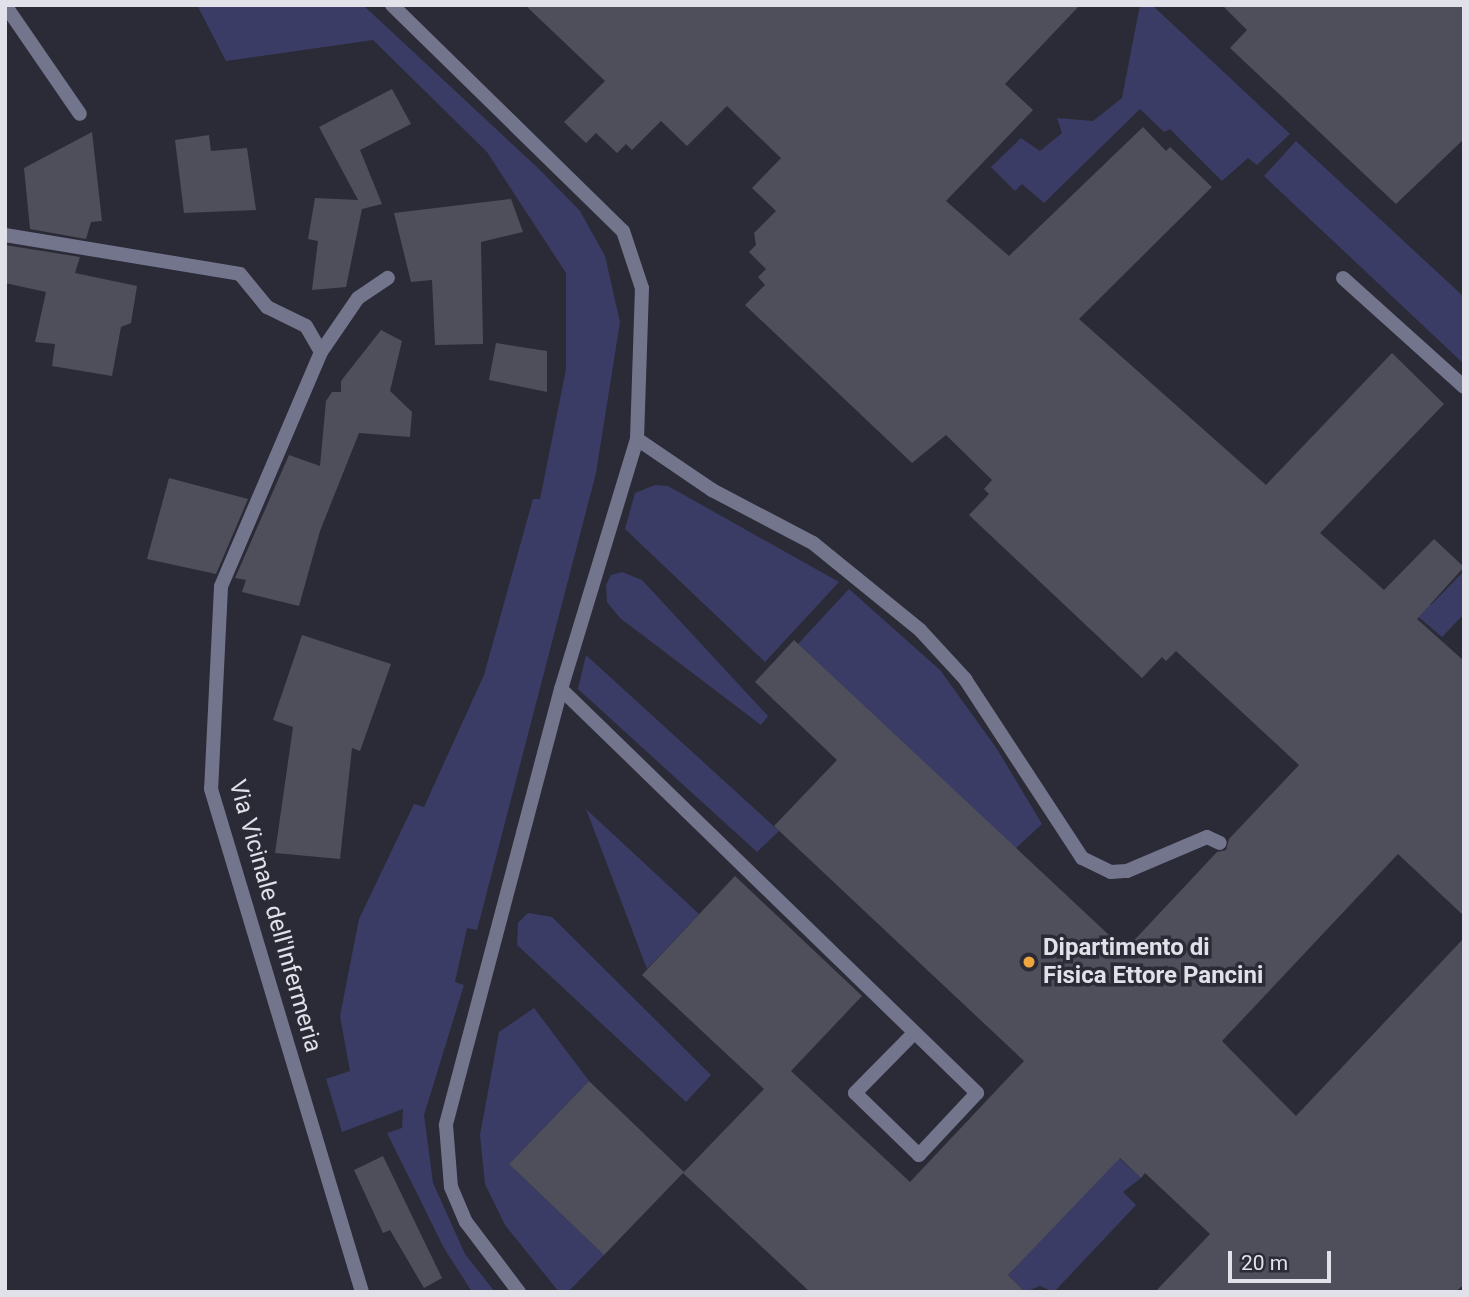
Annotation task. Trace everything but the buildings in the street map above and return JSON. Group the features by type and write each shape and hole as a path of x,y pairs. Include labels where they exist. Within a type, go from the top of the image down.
{"street":[{"path":"5,5 80,114"},
{"path":"391,5 623,232 642,288 638,439 561,690 446,1125 452,1187 466,1222 519,1292"},
{"path":"5,235 155,255 240,274 267,307 306,326 321,352"},
{"name":"Via Vicinale dell'Infermeria","path":"362,1292 211,789 221,587 321,352 358,298 387,278"},
{"path":"1343,278 1464,387"},
{"path":"638,439 712,490 813,543 920,630 965,679 1090,863 1111,872 1127,871 1207,837 1220,843"},
{"path":"561,690 913,1034 977,1093 919,1155 855,1093 913,1034"}],"shaded area":[{"path":"197,5 363,5 540,170 580,211 605,256 620,322 596,473 477,930 467,928 455,982 464,985 424,1115 433,1183 465,1254 495,1292 472,1292 444,1248 387,1133 402,1128 403,1109 342,1132 326,1079 350,1071 340,1016 359,919 414,804 424,807 484,675 533,499 540,499 566,369 566,273 487,152 373,40 226,61"},
{"path":"1140,5 1152,5 1290,134 1257,165 1248,158 1222,181 1170,129 1164,132 1140,109 1044,203 1022,184 1015,191 991,167 1021,138 1040,151 1062,133 1057,118 1093,121 1122,98"},
{"path":"1296,141 1464,297 1464,364 1264,176"},
{"path":"655,485 668,486 839,582 765,662 625,529 635,493"},
{"path":"1464,571 1464,614 1442,637 1386,589 1399,575 1431,605"},
{"path":"622,572 642,580 768,716 761,725 620,618 607,602 606,585 611,575"},
{"path":"849,589 940,670 997,749 1042,824 1015,849 798,644"},
{"path":"586,655 779,831 757,852 578,689"},
{"path":"586,809 699,914 647,969"},
{"path":"528,913 552,917 711,1075 686,1102 517,945 518,923"},
{"path":"534,1008 589,1081 509,1164 604,1255 568,1292 559,1292 505,1225 485,1184 480,1135 499,1032"},
{"path":"1119,1158 1141,1178 1123,1192 1136,1205 1054,1292 1040,1286 1025,1292 1008,1275"}],"place":[{"name":"Dipartimento di Fisica Ettore Pancini","path":"1029,962"}]}
